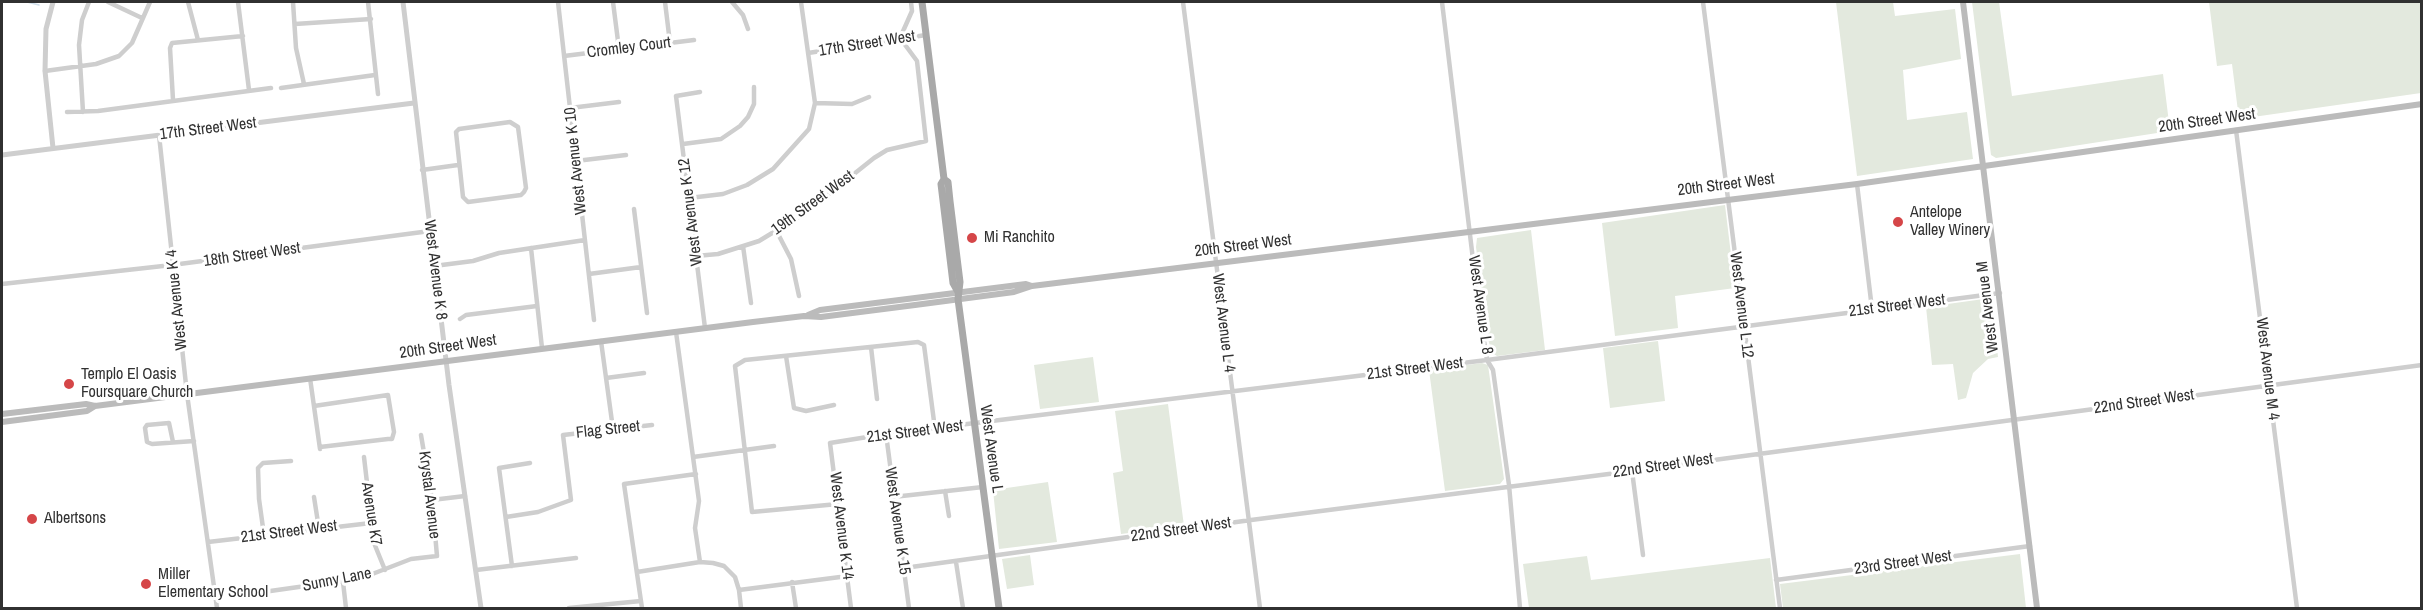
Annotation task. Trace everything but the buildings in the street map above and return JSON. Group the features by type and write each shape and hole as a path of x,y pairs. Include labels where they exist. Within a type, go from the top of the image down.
{"main road":[{"name":"West Avenue L","path":"922,2 944,179 941,184 953,283 958,296 999,609"},
{"name":"West Avenue M","path":"1964,2 2037,609"},
{"name":"20th Street West","path":"2,414 187,394 804,316 821,317 958,296 1014,292 1032,286 1857,183 2421,104"},
{"name":"20th Street West","path":"2,422 87,411 93,405"},
{"path":"10,412 18,419 47,408"}],"street":[{"path":"53,2 46,29 45,71 53,148"},
{"path":"83,112 79,67 82,20 89,2"},
{"path":"108,2 142,18"},
{"path":"45,71 102,63 119,56 132,43 150,2"},
{"path":"188,2 198,40"},
{"path":"238,2 249,90"},
{"path":"293,2 296,48 304,84"},
{"path":"368,2 378,94"},
{"name":"West Avenue K 8","path":"403,2 446,361 481,609"},
{"name":"West Avenue K 10","path":"558,2 594,320"},
{"path":"614,2 619,49"},
{"path":"665,2 670,43"},
{"path":"732,2 743,15 748,29"},
{"path":"689,198 723,194 747,185 772,169 809,129 815,103 801,2"},
{"path":"900,39 912,11 911,2"},
{"name":"West Avenue L 4","path":"1183,2 1215,263 1251,520 1260,609"},
{"name":"West Avenue L 8","path":"1442,2 1487,360 1492,370 1509,485 1520,609"},
{"name":"West Avenue L 12","path":"1703,2 1780,609"},
{"path":"295,24 371,19"},
{"name":"17th Street West","path":"808,53 926,35"},
{"path":"173,100 170,48 176,41 243,36"},
{"name":"19th Street West","path":"696,256 718,254 777,232 887,150 926,141 917,61 900,39"},
{"name":"Cromley Court","path":"564,56 694,40"},
{"path":"280,88 375,75"},
{"path":"683,144 721,139 740,126 748,117 754,104 754,87"},
{"path":"67,112 83,112 271,88"},
{"name":"West Avenue K 12","path":"700,92 676,96 705,328"},
{"path":"815,103 852,104 868,97"},
{"path":"570,108 619,102"},
{"name":"17th Street West","path":"2,155 414,103"},
{"path":"510,122 518,126 525,178 524,192 521,195 468,202 465,200 458,165 456,132 459,129 510,122"},
{"name":"West Avenue M 4","path":"2236,130 2297,609"},
{"name":"West Avenue K 4","path":"159,135 187,394 216,609"},
{"path":"576,161 626,155"},
{"path":"422,170 458,165"},
{"path":"1857,183 1872,309"},
{"path":"634,209 647,314"},
{"name":"18th Street West","path":"2,284 172,265 430,231"},
{"path":"777,232 791,259 799,296"},
{"path":"434,266 585,240"},
{"path":"743,246 751,303"},
{"path":"531,248 542,348"},
{"path":"589,274 641,267"},
{"name":"21st Street West","path":"830,443 886,434 1487,360 2000,293"},
{"path":"460,319 466,315 537,306"},
{"path":"676,332 699,501 695,528 700,562"},
{"path":"601,342 613,429"},
{"path":"838,504 752,512 735,366 745,360 918,342 924,345 935,429"},
{"path":"871,347 877,399"},
{"path":"786,356 794,408 806,411 834,405"},
{"name":"22nd Street West","path":"904,568 1509,485 1632,471 2421,365"},
{"path":"606,378 644,373"},
{"path":"310,378 320,448 392,439 394,432 388,395 314,405"},
{"path":"173,442 169,423 147,425 145,428 147,442 152,444 194,441"},
{"name":"Flag Street","path":"506,517 538,512 571,500 563,435 652,425"},
{"name":"West Avenue K 15","path":"886,434 909,609"},
{"name":"Krystal Avenue","path":"421,435 432,500 437,556"},
{"name":"West Avenue K 14","path":"830,443 851,609"},
{"path":"693,457 774,446"},
{"name":"Avenue K7","path":"363,457 371,523 379,558 385,570"},
{"path":"264,535 258,468 263,463 291,461"},
{"path":"512,566 499,468 530,463"},
{"path":"1632,471 1643,555"},
{"path":"642,609 624,484 696,474"},
{"path":"893,497 983,487"},
{"path":"945,491 949,516"},
{"path":"314,496 319,529"},
{"path":"432,500 465,496"},
{"name":"21st Street West","path":"208,542 371,523"},
{"name":"23rd Street West","path":"1776,580 2030,546"},
{"name":"Sunny Lane","path":"235,596 343,582 362,578 411,559 437,556"},
{"path":"476,570 576,558"},
{"path":"638,572 700,562 724,566 735,577 741,609"},
{"path":"956,562 963,609"},
{"path":"739,590 848,576"},
{"path":"343,582 346,609"},
{"path":"792,582 796,609"},
{"path":"569,609 640,601"}],"shaded area":[{"path":"1836,2 1893,2 1895,16 1955,9 1961,59 1903,70 1907,120 1967,112 1973,159 1857,176"},
{"path":"1972,2 1999,2 2012,96 2163,74 2170,131 1996,158 1991,155"},
{"path":"2209,2 2421,2 2421,93 2239,119 2232,64 2217,66"},
{"path":"1725,205 1735,288 1675,296 1678,328 1615,336 1602,223"},
{"path":"1531,230 1545,350 1497,356 1492,353 1488,339 1476,247 1477,238"},
{"path":"1991,298 1998,357 1988,359 1973,373 1966,398 1958,400 1953,364 1932,365 1926,307"},
{"path":"1658,341 1665,401 1610,408 1603,348"},
{"path":"1093,357 1099,402 1040,409 1034,365"},
{"path":"1482,363 1488,365 1504,479 1500,484 1445,491 1429,370"},
{"path":"1168,404 1184,526 1121,534 1113,473 1123,471 1115,411"},
{"path":"1048,482 1057,542 999,549 993,490"},
{"path":"2020,554 2026,608 1783,608 1780,584"},
{"path":"1030,555 1034,585 1007,589 1002,559"},
{"path":"1587,556 1591,580 1770,558 1776,608 1529,608 1523,564"}],"waterway":[{"path":"27,2 39,5"}],"place":[{"name":"Antelope Valley Winery","path":"1898,222"},
{"name":"Mi Ranchito","path":"972,238"},
{"name":"Templo El Oasis Foursquare Church","path":"69,384"},
{"name":"Albertsons","path":"32,519"},
{"name":"Miller Elementary School","path":"146,584"}]}
